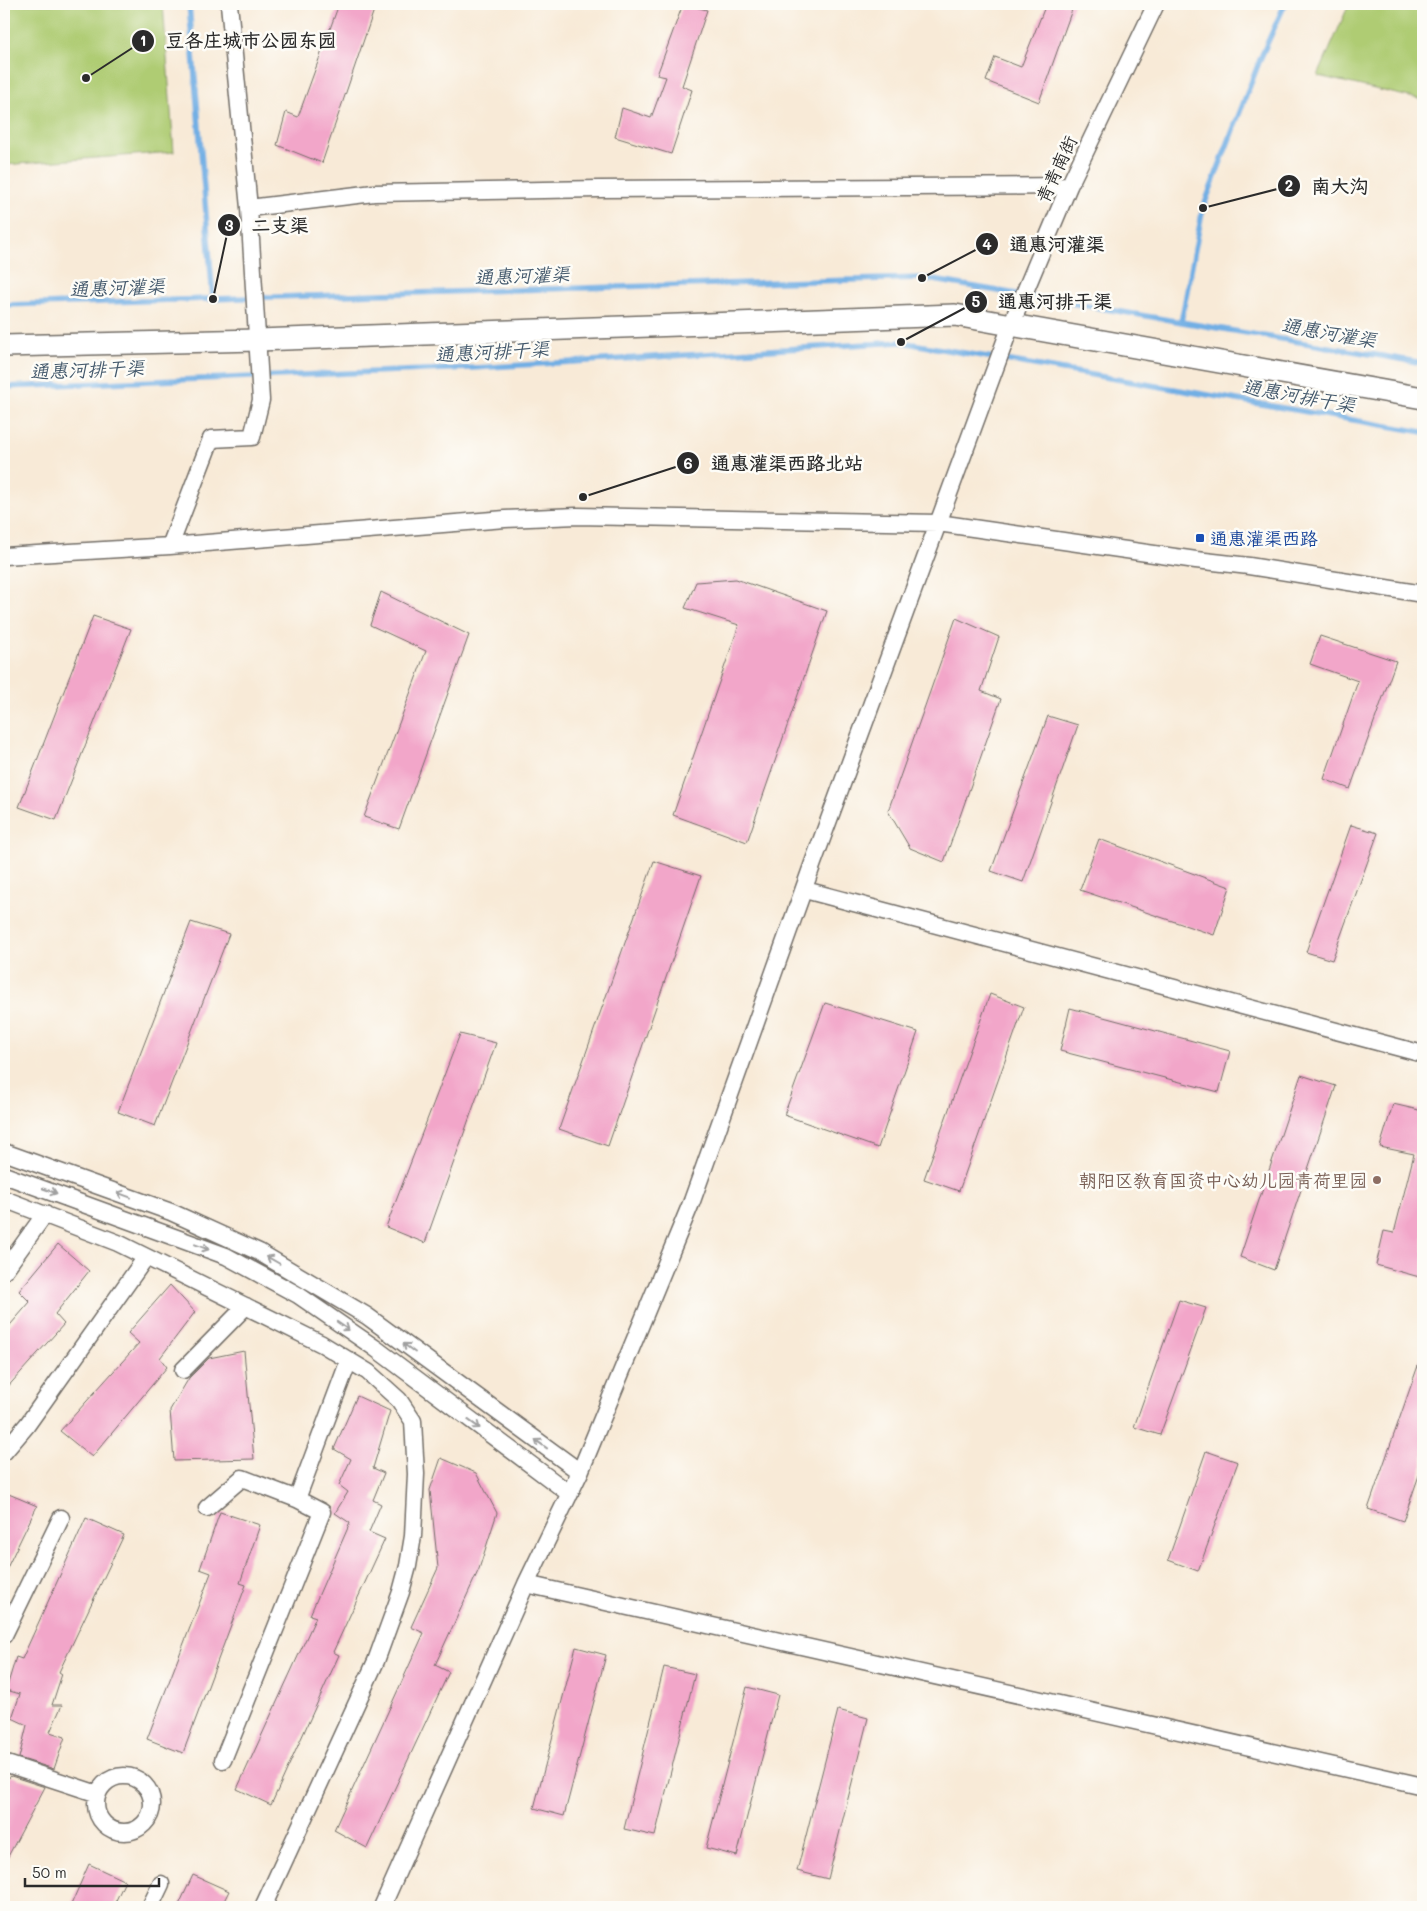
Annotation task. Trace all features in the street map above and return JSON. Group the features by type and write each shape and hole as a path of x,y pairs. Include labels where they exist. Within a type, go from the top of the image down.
{"street":[{"path":"170,546 211,439 252,437 261,400 249,208 229,4"},
{"name":"青青南街","path":"382,1907 526,1584 580,1472 692,1201 1010,325 1069,186 1156,4"},
{"path":"249,208 374,193 599,189 1069,186"},
{"path":"4,346 258,340 956,315 1423,398"},
{"path":"4,556 170,546 505,519 577,516 938,523 1249,566 1423,594"},
{"path":"805,890 1423,1054"},
{"path":"4,1152 171,1212 260,1252 367,1316 580,1472"},
{"path":"4,1175 226,1256 298,1295 375,1348 570,1494"},
{"path":"4,1199 78,1226 146,1257 322,1344 368,1372 399,1400 413,1421 416,1474 413,1536 408,1566 376,1661 263,1907"},
{"path":"4,1271 45,1214"},
{"path":"4,1452 27,1425 146,1257"},
{"path":"183,1370 246,1306"},
{"path":"297,1499 349,1360"},
{"path":"207,1508 242,1478 297,1499 322,1512 223,1760"},
{"path":"4,1635 61,1518"},
{"path":"526,1584 1423,1786"},
{"path":"4,1762 98,1794"},
{"path":"150,1907 161,1884"}],"green space":[{"path":"4,4 163,4 174,152 4,165"},
{"path":"1349,4 1423,4 1423,100 1318,76"}],"building":[{"path":"339,4 376,4 322,163 277,145 286,112 298,117"},
{"path":"683,4 707,10 682,86 692,90 671,154 615,137 622,108 651,118 666,77 657,75"},
{"path":"1046,4 1074,4 1039,102 986,81 995,57 1021,67"},
{"path":"736,579 827,611 747,842 673,815 739,625 685,608 696,582"},
{"path":"381,592 469,635 399,829 364,817 426,651 370,625"},
{"path":"93,616 131,629 56,820 19,807"},
{"path":"956,618 999,637 981,691 1001,699 944,862 910,848 888,811"},
{"path":"1320,636 1396,661 1350,789 1324,779 1358,681 1310,664"},
{"path":"1048,716 1078,725 1023,882 991,871"},
{"path":"1351,825 1378,833 1332,960 1306,952"},
{"path":"1099,839 1230,887 1214,935 1080,890"},
{"path":"654,861 701,876 608,1146 559,1129"},
{"path":"191,922 229,934 155,1126 118,1112"},
{"path":"990,994 1024,1007 959,1191 924,1179"},
{"path":"825,1003 918,1032 878,1148 784,1115"},
{"path":"1070,1008 1230,1051 1219,1092 1060,1051"},
{"path":"460,1034 496,1043 425,1243 386,1227"},
{"path":"1301,1075 1336,1086 1274,1270 1240,1257"},
{"path":"1393,1104 1423,1111 1423,1278 1376,1265 1384,1231 1394,1233 1414,1154 1380,1147"},
{"path":"58,1244 89,1271 55,1314 64,1324 4,1391 4,1332 30,1302 19,1291"},
{"path":"170,1285 195,1312 160,1358 167,1367 92,1457 60,1431 139,1343 128,1333"},
{"path":"1179,1300 1206,1308 1160,1435 1134,1427"},
{"path":"244,1351 254,1459 174,1461 170,1410 189,1378 209,1358"},
{"path":"1421,1357 1423,1357 1423,1464 1403,1521 1368,1509"},
{"path":"357,1396 390,1411 373,1468 384,1473 373,1500 381,1504 369,1532 385,1539 333,1652 339,1655 271,1805 237,1789 316,1617 310,1615 350,1523 335,1513 348,1492 339,1485 351,1459 334,1449"},
{"path":"1206,1451 1238,1462 1198,1571 1168,1560"},
{"path":"441,1458 476,1473 497,1513 479,1569 435,1665 449,1672 367,1848 334,1830 424,1633 411,1627 438,1568 430,1490"},
{"path":"4,1492 37,1506 4,1574"},
{"path":"220,1512 260,1525 240,1583 246,1585 183,1753 147,1739 211,1573 200,1569"},
{"path":"86,1518 124,1535 59,1672 62,1674 52,1705 62,1705 50,1732 65,1737 54,1769 19,1758 27,1725 12,1718 20,1694 6,1690 16,1657 22,1659"},
{"path":"576,1647 606,1655 564,1816 534,1808"},
{"path":"664,1667 695,1674 655,1836 624,1829"},
{"path":"747,1687 778,1695 737,1856 706,1848"},
{"path":"838,1710 868,1718 828,1879 797,1871"},
{"path":"11,1776 45,1787 4,1864 4,1782"},
{"path":"89,1864 125,1881 113,1907 70,1907"},
{"path":"193,1875 229,1891 221,1907 178,1907"}],"waterway":[{"path":"189,4 213,299"},
{"path":"1181,322 1203,208 1261,57 1285,4"},
{"name":"通惠河灌渠","path":"4,305 922,278 1423,363"},
{"name":"通惠河排干渠","path":"4,387 473,368 901,342 1423,432"}],"place":[{"name":"豆各庄城市公园东园","path":"86,78"},
{"name":"南大沟","path":"1203,208"},
{"name":"通惠河灌渠","path":"922,278"},
{"name":"二支渠","path":"213,299"},
{"name":"通惠河排干渠","path":"901,342"},
{"name":"通惠灌渠西路北站","path":"583,497"},
{"name":"通惠灌渠西路","path":"1200,538"},
{"name":"朝阳区教育国资中心幼儿园青荷里园","path":"1377,1180"}]}
